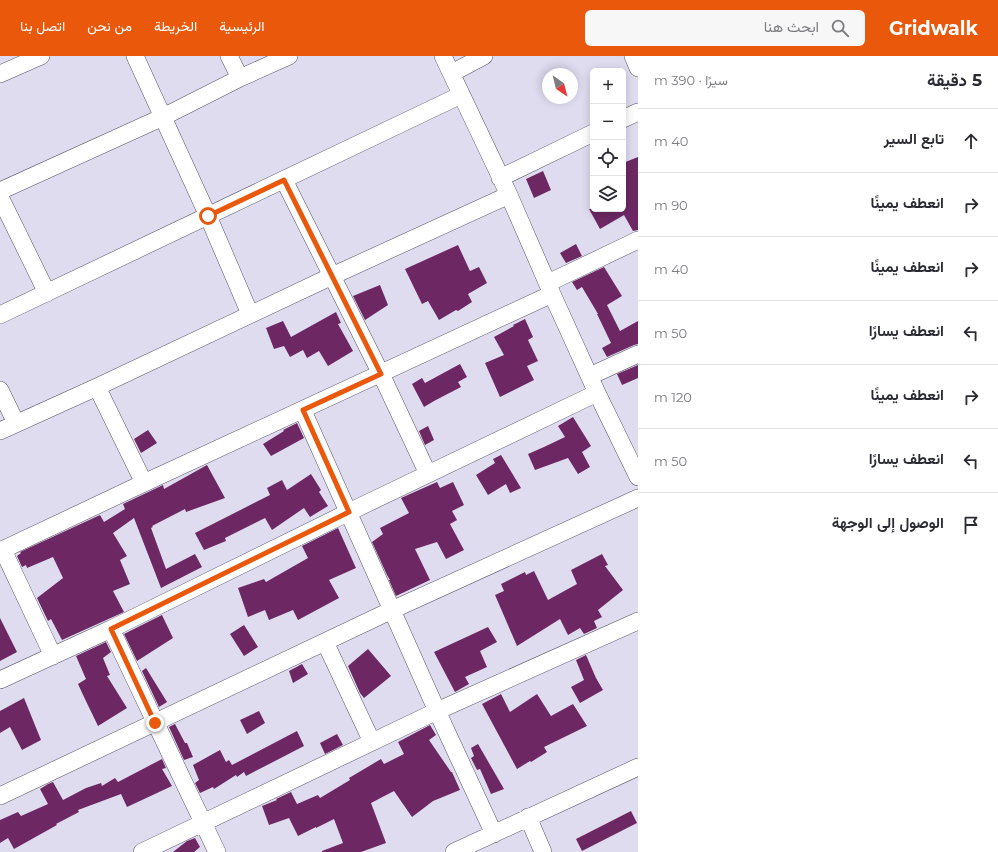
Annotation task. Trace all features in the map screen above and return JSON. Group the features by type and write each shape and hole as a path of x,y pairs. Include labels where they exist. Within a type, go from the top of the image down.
{"street":[{"path":"0,74 41,56"},
{"path":"135,56 208,216 250,314"},
{"path":"229,56 240,78"},
{"path":"47,293 1,190 163,117 240,78 289,56"},
{"path":"443,56 509,195 597,393 638,478"},
{"path":"452,73 484,56"},
{"path":"633,56 638,68"},
{"path":"0,314 461,95"},
{"path":"626,118 638,112"},
{"path":"500,178 590,134"},
{"path":"284,180 381,374 428,474"},
{"path":"0,431 509,195"},
{"path":"53,656 2,551 381,374 550,289 638,240"},
{"path":"590,376 638,354"},
{"path":"97,387 144,484"},
{"path":"0,390 16,423"},
{"path":"0,680 111,629 349,512 597,393"},
{"path":"303,410 437,711 494,834"},
{"path":"0,796 392,610 638,498"},
{"path":"142,852 437,711 638,621"},
{"path":"111,629 217,852"},
{"path":"325,642 372,742"},
{"path":"454,852 638,767"},
{"path":"528,818 543,852"}],"building":[{"path":"638,157 638,230 633,231 624,215 600,229 591,212 626,212 626,162"},
{"path":"543,171 551,190 534,198 526,179"},
{"path":"576,244 582,256 566,263 560,253"},
{"path":"458,245 470,271 479,267 487,283 468,294 472,302 439,320 428,301 422,304 405,269"},
{"path":"604,267 622,296 607,305 620,331 638,321 638,344 607,357 602,348 611,343 598,314 582,287 577,290 572,282"},
{"path":"380,285 388,305 365,320 353,296"},
{"path":"336,312 341,323 338,324 353,351 328,366 319,351 307,358 303,350 290,357 284,346 274,349 266,328 283,321 291,337"},
{"path":"525,319 533,337 528,340 538,361 527,366 534,380 500,397 485,363 504,355 494,337"},
{"path":"460,364 467,377 458,382 461,387 424,407 412,384 422,378 425,383"},
{"path":"638,365 638,378 622,385 617,374"},
{"path":"573,417 591,446 582,452 590,467 578,474 568,458 535,470 528,454 565,437 558,426"},
{"path":"297,423 304,438 271,456 263,444 284,431 283,430"},
{"path":"428,426 434,440 425,445 419,431"},
{"path":"148,430 157,443 141,453 134,439"},
{"path":"501,455 521,488 510,493 506,484 488,495 476,475 495,463 493,459"},
{"path":"207,465 225,498 186,512 185,509 152,526 153,527 151,528 166,569 195,554 202,567 161,588 134,518 113,533 127,556 120,560 130,584 113,591 124,612 62,640 51,619 48,621 37,598 63,578 53,557 27,568 26,565 22,567 17,556 21,553 20,552 100,515 104,522 125,509 123,504 163,485 164,489"},
{"path":"311,474 321,490 319,492 328,506 310,517 304,508 272,530 265,518 225,538 226,541 204,550 195,533 270,495 267,488 282,480 287,490"},
{"path":"437,482 440,488 453,482 464,505 452,511 457,520 450,524 464,550 446,559 437,542 415,549 430,580 396,596 372,542 383,534 380,528 409,513 401,498"},
{"path":"338,528 356,568 329,580 339,598 298,620 293,610 269,620 265,610 248,617 238,588 264,579 266,582 308,558 302,546"},
{"path":"602,554 608,565 605,566 623,590 598,610 602,617 594,621 597,628 584,634 580,628 568,635 560,619 517,646 495,595 504,591 501,584 525,572 526,575 534,571 548,600 577,584 571,570"},
{"path":"162,615 173,638 137,661 124,634"},
{"path":"0,618 17,652 0,661"},
{"path":"244,625 258,647 244,656 230,634"},
{"path":"488,627 497,642 480,651 487,667 465,677 469,684 455,692 434,652"},
{"path":"106,642 111,652 103,658 110,675 107,676 127,708 98,726 78,684 86,679 76,656"},
{"path":"368,649 391,676 364,698 360,693 348,666"},
{"path":"586,655 603,690 580,703 571,687 584,680 576,660"},
{"path":"302,664 308,674 293,683 289,671"},
{"path":"146,668 167,702 159,707 142,671"},
{"path":"501,694 510,712 537,694 551,716 573,704 587,726 544,747 547,752 517,769 482,704"},
{"path":"24,698 41,740 22,750 10,727 0,733 0,711"},
{"path":"259,711 265,723 247,734 240,720"},
{"path":"175,724 185,743 187,743 193,757 184,760 169,727"},
{"path":"430,725 436,735 429,740 452,772 460,790 433,801 412,817 394,791 371,803 386,843 361,852 322,852 343,843 334,819 298,836 289,818 269,825 262,806 291,792 297,804 318,795 320,798 350,780 349,778 381,759 384,764 404,754 398,742"},
{"path":"297,731 304,746 246,776 244,772 237,777 236,775 214,789 213,787 200,793 195,783 199,780 193,765 220,750 226,762 229,760 232,765"},
{"path":"337,734 343,745 325,754 320,743"},
{"path":"478,744 504,789 491,794 480,769 477,770 471,758 474,756 471,748"},
{"path":"162,759 166,768 162,769 172,786 127,807 121,794 78,810 79,812 14,849 8,838 0,843 0,820 18,812 21,816 48,804 40,789 48,784 53,782 63,800 86,788 101,783 102,786 115,778 118,782"},
{"path":"631,811 637,823 582,851 576,839"},
{"path":"195,838 200,847 194,852 173,852 187,841"}],"route":[{"path":"155,723 111,629 349,512 303,410 381,374 284,180 208,216"}]}
